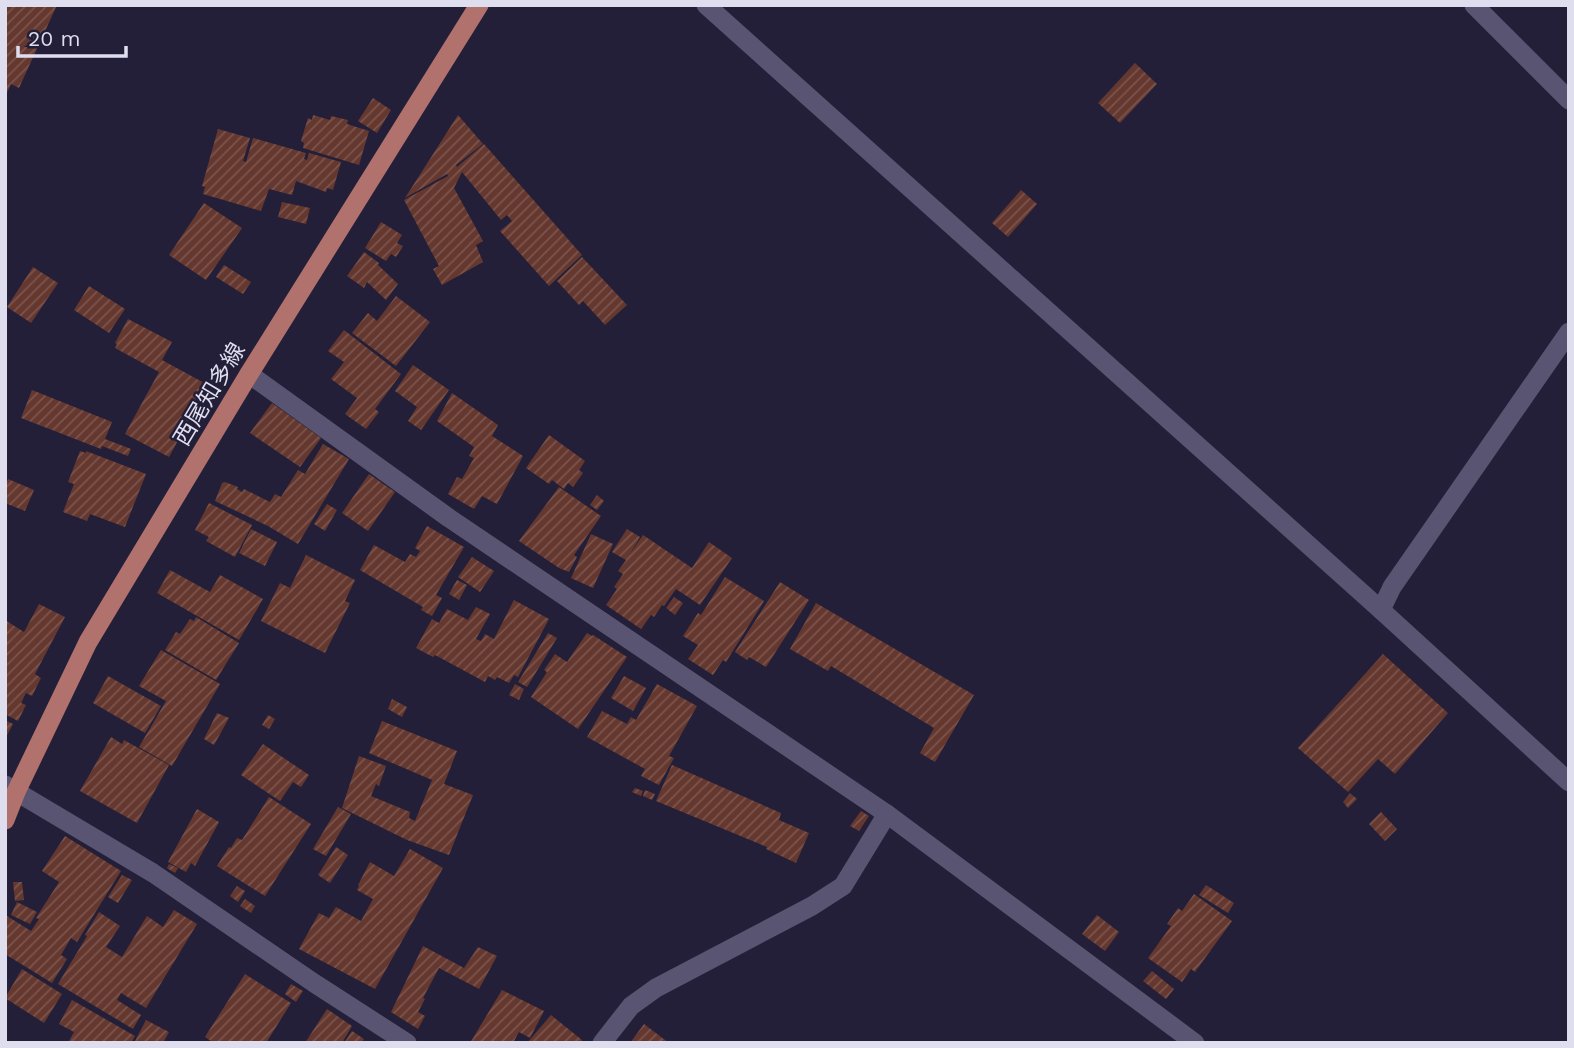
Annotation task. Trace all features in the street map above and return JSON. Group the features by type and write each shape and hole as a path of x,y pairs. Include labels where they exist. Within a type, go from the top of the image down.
{"main road":[{"name":"西尾知多線","path":"5,820 11,788 88,642 249,374 479,5"}],"street":[{"path":"706,5 1569,782"},
{"path":"1474,5 1569,100"},
{"path":"1381,610 1392,587 1569,332"},
{"path":"249,374 449,518 887,814 1195,1043"},
{"path":"11,788 153,873 407,1043"},
{"path":"602,1043 631,1006 656,988 812,906 843,886 887,814"}],"building":[{"path":"5,5 57,5 19,88 11,84 5,97"},
{"path":"1135,63 1157,84 1120,123 1098,103"},
{"path":"373,98 391,110 377,133 358,121"},
{"path":"313,115 330,120 331,116 348,120 347,124 369,131 359,165 303,148 304,143 301,141 308,118 312,120"},
{"path":"458,115 483,144 456,165 457,167 484,144 582,255 549,286 500,231 512,221 507,215 501,220 462,172 454,188 483,241 476,245 483,262 442,285 433,269 439,266 404,200 448,176 447,174 405,198"},
{"path":"218,129 250,138 243,161 246,162 253,138 306,153 304,159 307,160 309,153 341,162 333,190 327,188 326,192 296,181 292,195 269,189 261,211 203,194 205,187 202,186"},
{"path":"1021,190 1037,204 1008,237 992,223"},
{"path":"282,202 310,208 306,224 278,217"},
{"path":"204,203 242,228 206,280 169,255"},
{"path":"381,222 402,235 397,243 403,246 396,257 391,254 386,261 365,248"},
{"path":"364,252 379,263 398,284 386,300 367,282 364,288 347,276"},
{"path":"582,257 627,305 605,325 583,301 579,305 557,281"},
{"path":"224,265 251,282 243,294 216,277"},
{"path":"33,267 58,283 31,323 7,307"},
{"path":"89,286 125,309 109,333 74,310"},
{"path":"396,296 430,322 396,366 352,333 368,313 377,321"},
{"path":"128,319 172,342 162,360 208,385 169,457 125,434 159,372 115,348"},
{"path":"344,330 401,374 375,409 379,412 366,429 345,414 357,398 331,379 344,362 328,351"},
{"path":"413,365 449,390 421,430 408,421 417,407 395,391"},
{"path":"32,390 112,422 105,439 131,449 128,456 102,446 101,449 21,418"},
{"path":"452,393 498,425 492,436 523,456 497,504 482,496 474,509 448,494 457,477 462,479 474,458 469,456 474,447 437,421"},
{"path":"272,403 321,438 300,467 250,433"},
{"path":"549,435 585,461 579,470 583,473 573,487 568,483 564,489 552,480 549,484 526,468"},
{"path":"323,444 349,459 298,544 268,526 215,501 222,483 225,482 238,487 242,492 244,489 270,502 275,494 281,497 298,470 305,474"},
{"path":"80,451 146,474 125,527 90,514 87,521 63,512 74,484 68,482"},
{"path":"369,474 395,492 368,531 342,513"},
{"path":"8,479 34,490 25,511 5,503"},
{"path":"559,487 601,516 574,555 577,557 569,572 519,541"},
{"path":"597,495 604,501 597,510 590,505"},
{"path":"209,503 252,525 235,557 206,541 209,537 195,530"},
{"path":"327,504 337,510 325,531 314,524"},
{"path":"427,526 464,547 436,595 442,598 432,616 421,610 423,607 360,570 374,545 405,562 410,554 416,557 420,551 415,548"},
{"path":"251,529 277,542 265,566 239,553"},
{"path":"627,529 640,537 630,554 643,535 692,568 709,542 732,558 700,605 676,589 664,606 662,605 654,617 651,615 641,629 606,605 617,589 614,587 623,574 618,571 626,560 612,552"},
{"path":"591,534 613,544 593,588 571,578"},
{"path":"306,555 355,580 345,601 350,603 325,653 261,621 280,583 290,588"},
{"path":"472,557 494,571 480,592 458,577"},
{"path":"170,570 210,592 220,575 263,599 239,640 157,593"},
{"path":"725,577 764,601 726,662 723,660 713,675 688,659 698,645 683,636 698,613 701,615"},
{"path":"457,580 467,585 459,600 449,594"},
{"path":"780,582 809,600 766,667 735,652"},
{"path":"674,597 683,603 675,615 666,608"},
{"path":"514,600 549,619 518,677 514,675 509,683 488,676 485,682 435,655 433,657 416,648 432,619 439,623 447,609 468,620 476,607 490,614 476,639 481,641 485,634 494,639"},
{"path":"816,603 974,695 935,762 920,753 934,728 831,666 828,671 790,649"},
{"path":"39,604 65,617 35,674 41,678 32,696 26,693 21,703 26,705 18,721 5,714 5,620 24,632"},
{"path":"196,617 239,643 216,680 165,650 176,632 180,634 190,619 194,621"},
{"path":"548,633 557,638 527,687 518,682"},
{"path":"587,633 627,657 578,729 531,697 555,654 567,662"},
{"path":"161,650 220,684 172,766 139,747 166,701 139,686"},
{"path":"1383,654 1448,713 1395,774 1378,759 1348,792 1298,748"},
{"path":"108,676 161,706 145,733 93,703"},
{"path":"624,676 646,688 633,711 611,698"},
{"path":"515,684 524,689 519,700 509,695"},
{"path":"657,684 697,706 669,756 674,758 659,785 641,776 645,769 587,737 602,711 627,724 631,717 636,720"},
{"path":"392,699 407,707 402,717 388,709"},
{"path":"217,713 229,718 214,745 204,739"},
{"path":"268,715 275,719 269,729 262,725"},
{"path":"5,720 13,724 5,739"},
{"path":"382,721 457,751 444,784 473,795 449,855 407,840 342,808 359,756 386,766 379,786 376,784 371,796 410,812 409,818 415,821 432,780 369,753"},
{"path":"111,737 122,744 124,740 169,765 137,823 80,791"},
{"path":"263,744 309,775 301,787 293,782 280,801 241,775"},
{"path":"672,765 781,813 779,820 809,833 796,863 766,849 767,847 656,801"},
{"path":"635,788 643,791 641,796 632,792"},
{"path":"645,790 655,794 652,800 643,796"},
{"path":"1350,793 1357,799 1348,808 1343,802"},
{"path":"269,797 311,824 265,896 217,866 237,838 242,840"},
{"path":"338,807 351,814 326,856 313,849"},
{"path":"197,809 219,822 195,866 191,863 186,872 168,862"},
{"path":"861,811 869,816 859,831 850,826"},
{"path":"1381,812 1397,829 1385,841 1369,824"},
{"path":"65,836 121,871 77,942 71,938 61,955 67,959 52,983 5,954 5,919 7,916 31,931 39,919 36,918 59,882 42,871"},
{"path":"336,847 348,855 330,883 318,875"},
{"path":"410,849 443,868 375,989 299,949 319,913 329,918 336,907 361,921 373,899 357,890 370,862 394,876"},
{"path":"169,864 178,868 175,873 167,868"},
{"path":"122,875 132,880 118,903 108,897"},
{"path":"13,882 22,882 24,900 15,901"},
{"path":"1206,885 1234,903 1228,913 1199,895"},
{"path":"237,886 245,891 238,902 230,896"},
{"path":"1194,894 1232,921 1195,972 1191,969 1182,982 1148,958 1171,926 1167,924 1178,908 1182,911"},
{"path":"245,899 255,906 251,913 240,906"},
{"path":"17,902 37,912 30,924 11,915"},
{"path":"174,910 197,924 146,1008 121,993 117,1000 141,1015 133,1029 58,984 99,912 120,926 106,947 122,957 147,916 163,927"},
{"path":"1097,915 1119,932 1105,951 1082,934"},
{"path":"423,946 464,968 478,947 497,956 479,989 439,968 418,1012 425,1016 418,1029 391,1012"},
{"path":"22,969 62,994 44,1023 5,998"},
{"path":"1152,971 1174,989 1166,999 1143,981"},
{"path":"245,974 291,1003 266,1043 214,1043 205,1037"},
{"path":"291,984 303,991 296,1002 285,994"},
{"path":"502,990 544,1011 530,1038 519,1032 513,1043 470,1043"},
{"path":"72,1000 135,1036 131,1043 68,1043 74,1032 59,1024"},
{"path":"327,1009 352,1026 342,1043 305,1043"},
{"path":"551,1015 582,1040 580,1043 527,1043"},
{"path":"146,1020 169,1032 163,1043 134,1043"},
{"path":"644,1024 669,1043 630,1043"},
{"path":"352,1031 364,1039 361,1043 344,1043"}]}
